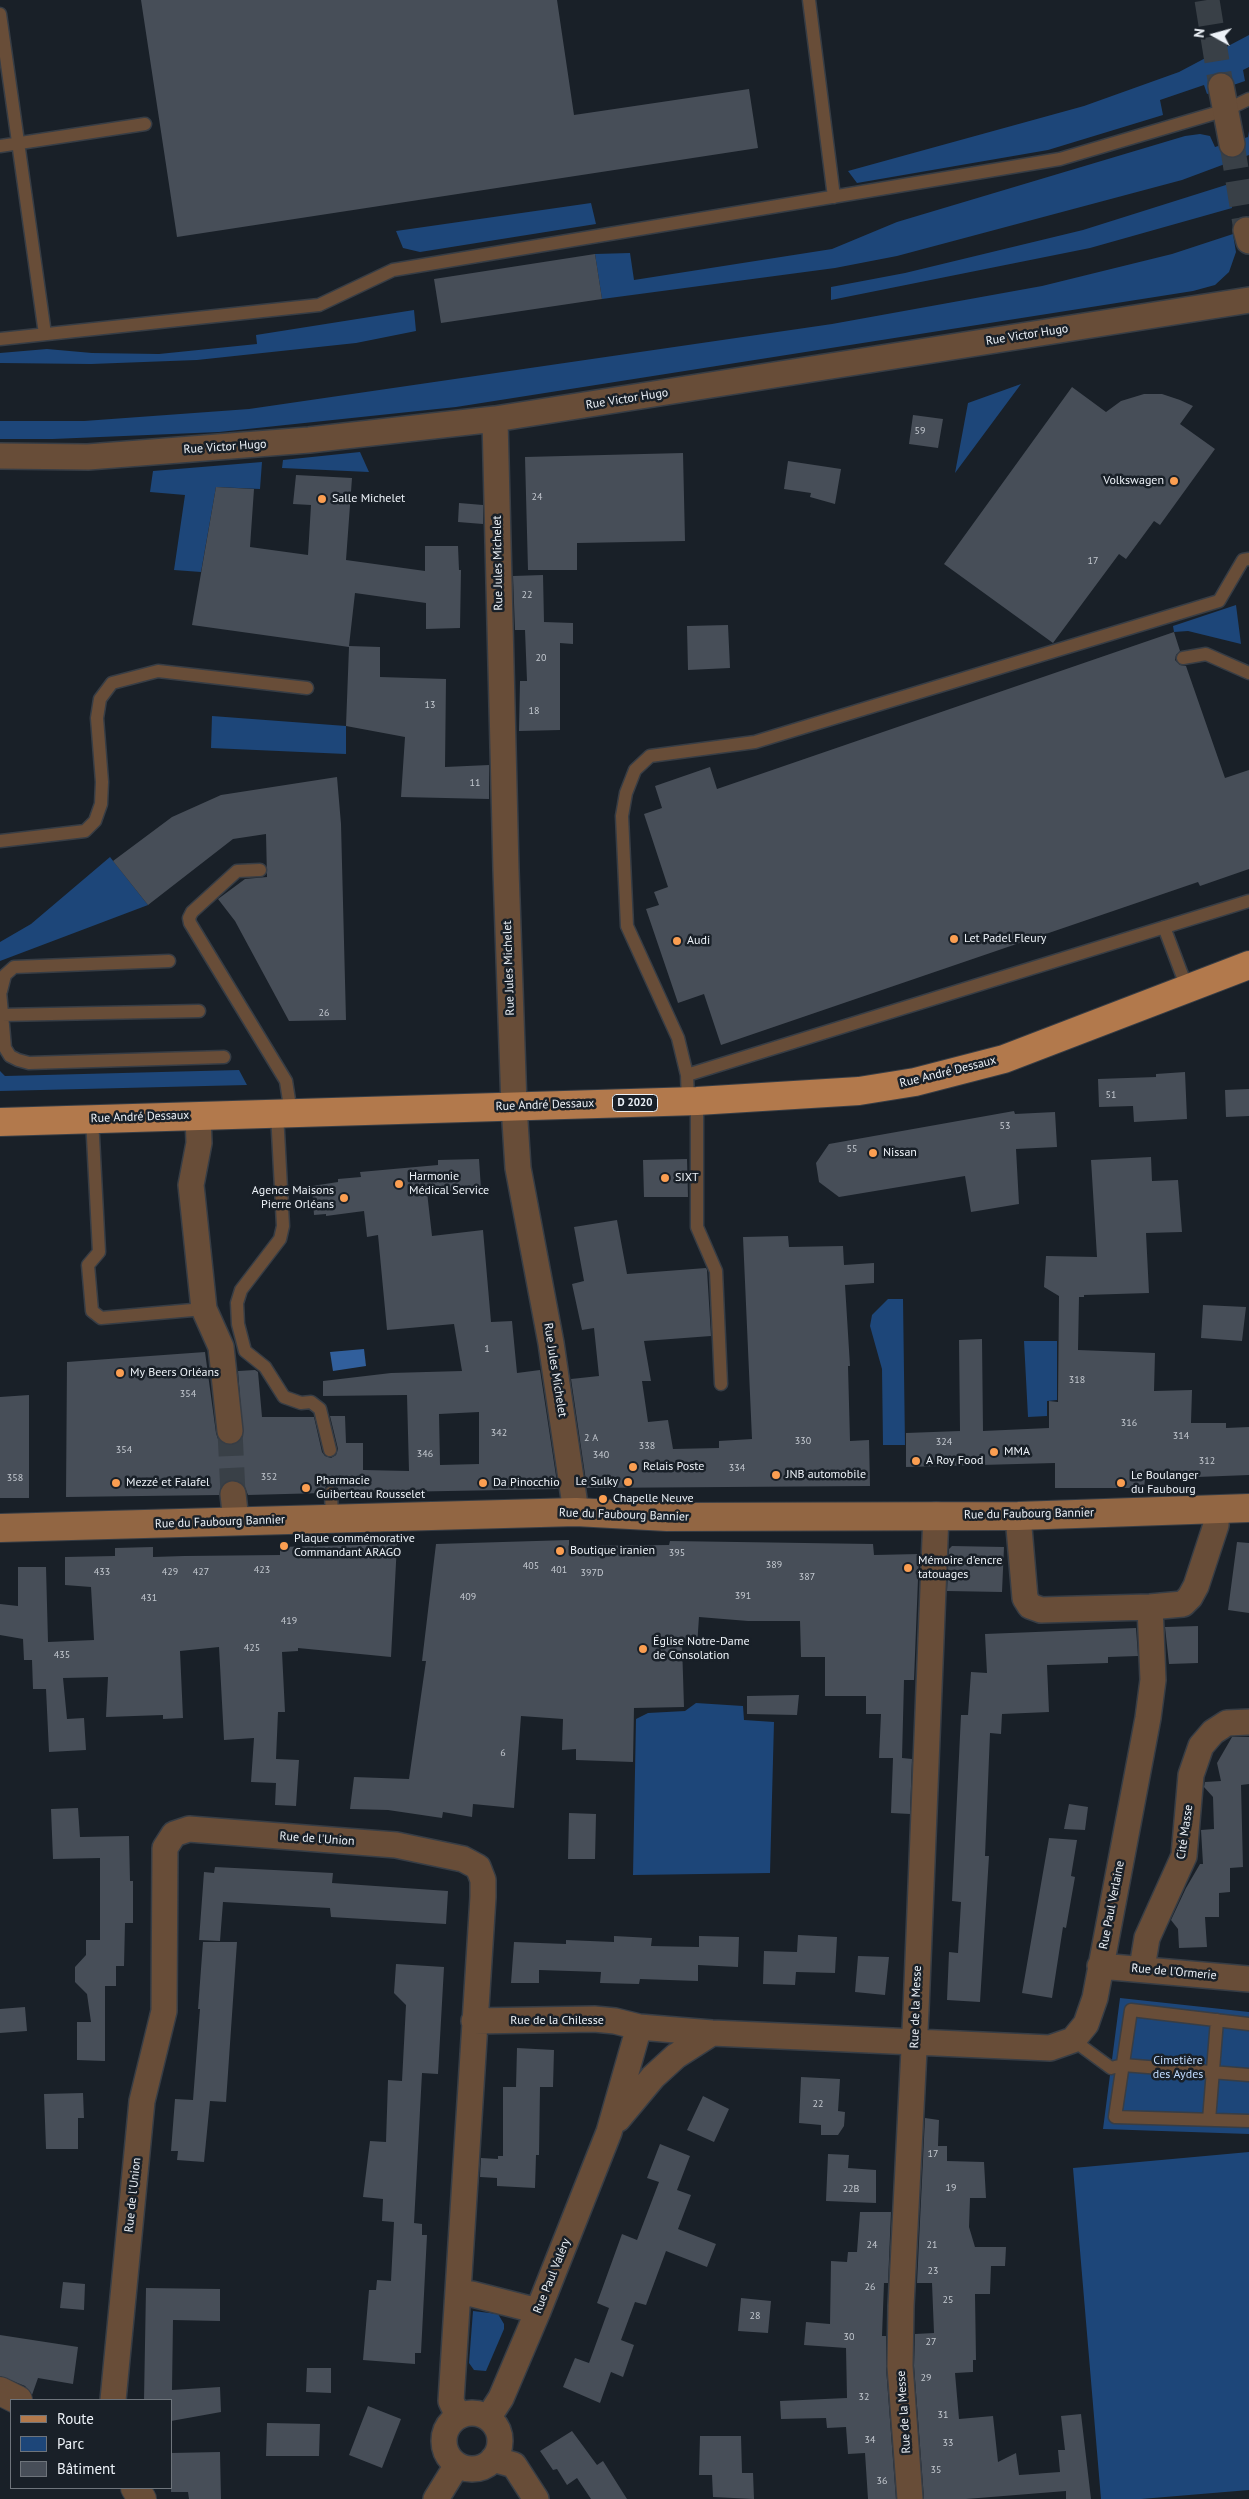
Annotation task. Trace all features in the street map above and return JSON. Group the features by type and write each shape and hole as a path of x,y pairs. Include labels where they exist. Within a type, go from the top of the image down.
{"main road":[{"name":"Rue André Dessaux","path":"0,1122 514,1106 691,1092 859,1091 916,1082 1004,1059 1249,965"},
{"name":"Rue du Faubourg Bannier","path":"0,1528 236,1521 331,1506 576,1512 667,1517 1018,1516 1249,1508"}],"street":[{"path":"1224,98 1232,144"},
{"name":"Rue Victor Hugo","path":"0,456 88,457 309,440 495,420 1249,300"},
{"name":"Rue Jules Michelet","path":"495,420 500,674 514,1106 518,1168 552,1343 576,1512"},
{"path":"198,1116 199,1143 191,1185 204,1309 221,1347 230,1431"},
{"path":"233,1494 236,1521"},
{"path":"1018,1516 1025,1598 1030,1606 1041,1610 1150,1607 1183,1604 1190,1597 1196,1586 1216,1525 1217,1509"},
{"name":"Rue de la Messe","path":"910,2499 900,2366 900,2306 914,2043 936,1515"},
{"name":"Rue Paul Verlaine","path":"1073,2040 1086,2024 1095,1998 1153,1680 1150,1607"},
{"name":"Cité Masse","path":"1142,1968 1147,1938 1184,1856 1191,1775 1201,1746 1213,1732 1228,1723 1249,1722"},
{"name":"Rue de l'Union","path":"113,2399 142,2101 164,2010 165,1848 174,1834 189,1829 396,1845 463,1859 478,1867 483,1880 483,1897 451,2401 458,2416"},
{"name":"Rue de l'Ormerie","path":"1100,1966 1142,1968 1249,1979"},
{"name":"Rue de la Chilesse","path":"474,2022 594,2019 615,2021 639,2028"},
{"path":"639,2028 914,2043 1050,2048 1073,2040"},
{"name":"Rue Paul Valéry","path":"488,2418 501,2398 538,2311 609,2132 639,2028"},
{"name":"Rue Paul Valéry","path":"609,2132 629,2104 653,2077 676,2056 712,2033"},
{"path":"458,2294 472,2294 538,2311"},
{"path":"0,2391 16,2399"},
{"path":"474,2412 488,2418 498,2432 500,2440 493,2458 488,2464 473,2469 457,2465 446,2452 444,2444 447,2427 458,2416 474,2412"},
{"path":"493,2458 514,2465 536,2499"},
{"path":"436,2499 457,2465"}],"lane":[{"path":"809,0 834,197"},
{"path":"0,14 45,334"},
{"path":"0,339 319,305 393,270 1060,159 1224,98 1249,99"},
{"path":"0,146 145,124"},
{"path":"721,1384 716,1271 697,1227 691,1092 678,1038 627,926 622,816 626,793 635,770 650,756 755,742 1219,601 1243,560 1249,559"},
{"path":"1183,658 1206,654 1249,673"},
{"path":"0,840 84,831 95,820 101,804 102,782 97,718 100,699 112,684 158,671 306,688"},
{"path":"260,870 238,871 192,912 189,918 190,924 286,1081 283,1226 280,1239 274,1249 257,1266 241,1290 237,1303 238,1324 245,1351 265,1367 284,1398 301,1403 311,1402 320,1408 330,1450"},
{"path":"691,1092 1164,927 1249,901"},
{"path":"1164,927 1187,988"},
{"path":"169,961 14,967 5,976 1,991 4,1039 10,1056 29,1063 224,1058"},
{"path":"2,1015 199,1011"},
{"path":"92,1118 99,1252 88,1265 92,1311 101,1318 204,1309"},
{"path":"1249,2024 1132,2010 1115,2117 1249,2121"},
{"path":"1209,2120 1217,2020"},
{"path":"1073,2040 1111,2068 1122,2065 1249,2075"}],"green space":[{"path":"1249,35 1249,67 1243,70 1245,81 1207,94 1204,85 1160,100 1163,115 1048,150 857,183 848,171 1084,106 1179,72"},
{"path":"1249,131 1249,155 1182,180 897,256 835,268 602,299 595,254 630,253 634,280 832,249 897,222 1185,136 1200,134 1210,136 1215,147 1248,137"},
{"path":"1229,184 1232,208 1090,248 831,300 831,287 905,273 1083,230"},
{"path":"591,203 596,224 420,252 403,248 396,231"},
{"path":"1233,234 1236,252 1229,272 1215,285 1193,291 456,407 219,432 53,439 0,439 0,421 84,421 249,409 832,324 1042,286 1172,254"},
{"path":"414,310 416,331 356,343 197,360 91,364 0,363 0,353 47,349 92,353 159,354 257,344 256,335"},
{"path":"1021,384 955,473 968,403"},
{"path":"360,452 369,472 282,468 283,460"},
{"path":"262,462 260,489 216,487 201,572 174,570 185,495 150,492 153,471"},
{"path":"1236,605 1241,644 1188,631 1174,632 1173,626"},
{"path":"212,716 346,726 346,754 211,748"},
{"path":"110,857 148,905 0,961 0,942 31,924"},
{"path":"239,1070 247,1085 0,1091 0,1071 5,1076"},
{"path":"888,1299 903,1299 905,1445 883,1445 882,1369 870,1326 872,1315"},
{"path":"1024,1341 1057,1341 1057,1400 1047,1401 1047,1416 1028,1417"},
{"path":"696,1703 743,1706 744,1720 774,1722 770,1873 633,1875 636,1719 648,1713 685,1711"},
{"name":"Cimetière des Aydes","path":"1120,1998 1249,2012 1249,2134 1103,2129"},
{"path":"1249,2152 1249,2490 1141,2499 1101,2499 1073,2168"},
{"path":"473,2311 498,2314 504,2324 504,2329 486,2371 474,2370 469,2363"}],"shaded area":[{"path":"364,1349 366,1366 333,1371 330,1352"}],"building":[{"path":"141,0 557,0 574,115 749,89 758,148 177,237"},
{"path":"595,254 602,299 441,323 434,279"},
{"path":"1072,387 1106,412 1121,401 1144,394 1162,394 1180,400 1193,406 1180,424 1215,449 1160,525 1154,521 1126,559 1119,554 1053,643 944,564"},
{"path":"913,415 943,419 938,448 909,444"},
{"path":"683,453 685,541 577,543 577,570 528,570 525,457"},
{"path":"788,461 841,469 835,504 810,497 811,493 784,489"},
{"path":"296,475 352,478 346,560 425,571 425,546 458,546 459,570 461,570 460,628 426,629 426,603 355,593 349,646 380,647 380,677 446,679 445,767 489,765 489,799 401,797 405,737 346,726 349,647 192,625 216,487 254,489 250,547 308,555 311,505 293,504"},
{"path":"459,503 483,505 483,524 458,522"},
{"path":"543,575 544,622 573,623 573,644 560,643 560,730 519,731 520,681 527,681 525,630 515,630 513,576"},
{"path":"728,625 730,668 688,670 687,626"},
{"path":"1174,632 1180,651 1176,655 1175,660 1180,665 1186,666 1225,778 1249,770 1249,869 1200,886 1198,882 721,1045 704,994 678,1003 646,909 659,905 654,892 668,887 644,814 662,808 655,786 710,767 717,789"},
{"path":"337,777 341,824 346,1020 289,1021 235,921 218,899 245,879 267,877 266,834 233,839 148,905 113,861 172,817 221,795"},
{"path":"1185,1072 1187,1119 1134,1122 1133,1106 1099,1107 1098,1079 1156,1077 1156,1074"},
{"path":"1249,1089 1249,1116 1226,1117 1225,1090"},
{"path":"1014,1111 1015,1114 1055,1112 1057,1147 1016,1149 1019,1204 971,1212 965,1176 839,1197 819,1182 816,1163 829,1144"},
{"path":"1151,1157 1152,1181 1178,1180 1182,1232 1146,1233 1149,1293 1084,1295 1084,1297 1079,1297 1078,1350 1155,1353 1154,1391 1192,1390 1191,1423 1226,1423 1226,1428 1249,1427 1249,1475 1145,1479 1144,1488 1055,1488 1055,1463 906,1467 906,1433 960,1431 959,1340 982,1339 983,1431 1049,1428 1049,1401 1058,1402 1059,1296 1044,1287 1046,1256 1097,1257 1091,1160"},
{"path":"479,1159 481,1189 427,1192 432,1236 483,1230 491,1322 512,1321 517,1373 540,1370 558,1489 339,1493 338,1488 331,1485 326,1486 323,1493 248,1495 244,1485 232,1480 224,1483 219,1495 66,1497 67,1362 205,1352 216,1433 218,1439 224,1444 238,1443 243,1436 238,1371 255,1370 258,1372 262,1417 314,1417 322,1452 325,1456 331,1458 336,1455 338,1449 330,1416 345,1416 346,1443 363,1443 363,1470 409,1471 407,1395 323,1396 323,1381 391,1373 462,1371 454,1324 387,1330 378,1235 367,1237 364,1211 326,1216 326,1214 314,1215 312,1186 338,1182 338,1179 361,1177 360,1172 438,1165 438,1160","holes":["479,1412 479,1464 440,1465 439,1414"]},
{"name":"SIXT","path":"687,1159 688,1197 644,1197 643,1160"},
{"path":"617,1220 627,1274 706,1268 707,1270 711,1336 644,1341 651,1381 642,1381 648,1422 668,1420 673,1449 719,1448 719,1441 752,1439 743,1237 788,1236 789,1247 843,1246 844,1265 874,1263 874,1283 845,1285 850,1366 848,1366 850,1441 869,1440 870,1486 587,1488 571,1379 599,1376 594,1328 582,1330 572,1284 584,1281 574,1227"},
{"path":"1203,1305 1246,1307 1242,1341 1201,1338"},
{"path":"29,1395 29,1498 0,1498 0,1397"},
{"path":"569,1540 569,1546 669,1545 670,1541 873,1544 874,1555 919,1554 914,1680 904,1680 902,1758 912,1759 910,1814 891,1813 893,1758 879,1758 881,1714 866,1714 866,1696 825,1696 825,1657 801,1657 800,1621 748,1621 699,1617 697,1647 682,1644 684,1707 634,1708 633,1762 576,1760 576,1749 562,1750 563,1719 521,1716 514,1808 473,1804 472,1817 443,1812 442,1818 388,1810 350,1809 354,1777 409,1779 426,1661 422,1661 436,1544"},
{"path":"1237,1542 1249,1543 1249,1613 1228,1610"},
{"path":"397,1544 391,1657 298,1648 298,1651 282,1652 285,1712 278,1712 276,1759 299,1760 296,1806 275,1805 276,1783 251,1782 254,1738 224,1740 219,1647 180,1651 183,1718 163,1719 163,1715 106,1717 108,1677 63,1678 67,1719 84,1718 86,1750 49,1752 46,1689 33,1689 32,1660 24,1660 23,1639 0,1635 0,1604 18,1606 18,1567 46,1567 48,1642 94,1640 91,1587 65,1585 65,1557 115,1556 115,1548 153,1547 153,1557 280,1555 280,1547"},
{"path":"952,1546 1004,1547 1002,1592 947,1591 949,1549"},
{"path":"1198,1626 1198,1663 1169,1664 1165,1627"},
{"path":"1136,1628 1138,1656 1108,1657 1108,1663 1047,1665 1049,1712 1002,1714 1001,1734 990,1733 985,1856 989,1856 980,2002 947,2000 949,1952 958,1953 961,1902 952,1901 961,1715 968,1715 971,1672 987,1673 985,1634"},
{"path":"799,1695 797,1715 747,1714 747,1696"},
{"path":"1232,1737 1249,1737 1249,1784 1241,1785 1243,1867 1230,1868 1230,1892 1219,1893 1219,1917 1205,1917 1207,1947 1179,1948 1178,1929 1171,1920 1186,1888 1200,1864 1203,1864 1201,1830 1214,1829 1213,1797 1204,1787 1205,1782 1221,1781 1217,1763"},
{"path":"1069,1804 1088,1807 1085,1830 1064,1829"},
{"path":"78,1808 80,1837 129,1836 130,1881 133,1881 133,1923 125,1923 124,1966 116,1966 116,1986 105,1986 105,2061 77,2060 77,2022 91,2022 87,1994 75,1982 75,1967 86,1955 86,1940 100,1940 100,1858 53,1859 51,1809"},
{"path":"569,1813 596,1814 595,1859 568,1859"},
{"path":"1049,1838 1077,1840 1071,1876 1075,1877 1066,1928 1063,1927 1052,1998 1022,1993"},
{"path":"215,1867 333,1873 332,1883 448,1891 446,1924 331,1917 330,1908 223,1902 220,1941 199,1940 204,1872 214,1873"},
{"path":"798,1935 837,1937 835,1973 796,1972 795,1985 763,1984 764,1951 797,1952"},
{"path":"614,1936 652,1938 651,1946 699,1947 699,1936 739,1937 738,1967 698,1965 698,1981 640,1979 639,1984 600,1983 601,1972 539,1970 539,1983 511,1983 514,1942 566,1944 566,1940 614,1942"},
{"path":"203,1942 237,1942 226,2102 210,2101 204,2162 177,2160 178,2151 171,2151 175,2099 193,2100"},
{"path":"858,1956 889,1957 885,1995 855,1992"},
{"path":"396,1964 444,1967 438,2074 422,2073 414,2223 422,2224 422,2235 427,2235 421,2353 415,2353 415,2364 363,2360 369,2290 376,2290 377,2280 391,2281 394,2222 382,2221 383,2199 363,2197 370,2141 386,2142 388,2080 402,2081 406,2005 394,1993"},
{"path":"25,2007 27,2031 0,2033 0,2009"},
{"path":"517,2048 554,2050 553,2087 540,2087 539,2155 536,2155 535,2188 497,2186 497,2178 480,2177 481,2158 498,2159 498,2156 503,2156 503,2087 516,2087"},
{"path":"801,2077 840,2079 838,2111 845,2112 844,2126 838,2135 821,2135 821,2125 799,2123"},
{"path":"83,2093 84,2118 78,2118 78,2149 46,2149 44,2094"},
{"path":"703,2096 729,2109 714,2142 687,2130"},
{"path":"925,2118 939,2120 938,2146 947,2146 947,2161 984,2162 986,2198 970,2198 969,2227 975,2247 1006,2247 1005,2266 991,2266 990,2294 975,2294 976,2360 973,2360 973,2372 955,2373 959,2419 993,2416 998,2462 1016,2453 1019,2475 1060,2472 1058,2450 1065,2450 1061,2416 1081,2414 1091,2499 1066,2499 1066,2491 966,2499 924,2499 914,2366 915,2334 934,2333 932,2283 917,2283"},
{"path":"660,2144 690,2156 677,2190 691,2195 678,2229 716,2244 707,2267 666,2251 646,2305 635,2302 621,2340 634,2345 623,2377 611,2372 600,2403 563,2387 575,2358 589,2363 609,2308 597,2303 622,2234 637,2240 659,2182 647,2178"},
{"path":"828,2154 849,2155 848,2168 876,2170 876,2203 826,2201"},
{"path":"860,2212 891,2212 888,2283 884,2283 882,2336 886,2336 886,2367 896,2499 868,2499 865,2453 848,2454 846,2427 827,2428 826,2418 781,2419 780,2401 847,2398 846,2348 804,2345 806,2322 830,2324 831,2261 847,2262 848,2252 857,2252"},
{"path":"63,2282 85,2284 84,2310 60,2308"},
{"path":"146,2288 220,2289 220,2321 173,2320 172,2390 220,2387 221,2412 172,2421 172,2399 144,2399"},
{"path":"741,2298 771,2301 768,2333 738,2331"},
{"path":"0,2335 78,2347 73,2384 38,2378 32,2395 25,2386 0,2376"},
{"path":"307,2368 331,2368 331,2393 306,2392"},
{"path":"368,2406 401,2419 382,2468 349,2455"},
{"path":"267,2423 320,2424 319,2456 266,2456"},
{"path":"572,2431 597,2465 603,2461 627,2499 591,2499 577,2478 567,2485 557,2469 553,2470 540,2451"},
{"path":"700,2436 741,2436 742,2473 753,2473 754,2499 713,2497 712,2475 699,2475"},
{"path":"220,2452 221,2499 189,2499 188,2492 171,2492 172,2453"}],"tunnel":[{"path":"1207,0 1221,86"},
{"path":"1232,144 1246,230"},
{"path":"230,1431 233,1494"}],"place":[{"name":"Volkswagen","path":"1174,481"},
{"name":"Salle Michelet","path":"322,499"},
{"name":"Let Padel Fleury","path":"954,939"},
{"name":"Audi","path":"677,941"},
{"name":"Nissan","path":"873,1153"},
{"name":"SIXT","path":"665,1178"},
{"name":"Harmonie Médical Service","path":"399,1184"},
{"name":"Agence Maisons Pierre Orléans","path":"344,1198"},
{"name":"My Beers Orléans","path":"120,1373"},
{"name":"MMA","path":"994,1452"},
{"name":"A Roy Food","path":"916,1461"},
{"name":"Relais Poste","path":"633,1467"},
{"name":"JNB automobile","path":"776,1475"},
{"name":"Le Sulky","path":"628,1482"},
{"name":"Mezzé et Falafel","path":"116,1483"},
{"name":"Da Pinocchio","path":"483,1483"},
{"name":"Le Boulanger du Faubourg","path":"1121,1483"},
{"name":"Pharmacie Guiberteau Rousselet","path":"306,1488"},
{"name":"Chapelle Neuve","path":"603,1499"},
{"name":"Plaque commémorative Commandant ARAGO","path":"284,1546"},
{"name":"Boutique iranien","path":"560,1551"},
{"name":"Mémoire d'encre tatouages","path":"908,1568"},
{"name":"Église Notre-Dame de Consolation","path":"643,1649"}]}
